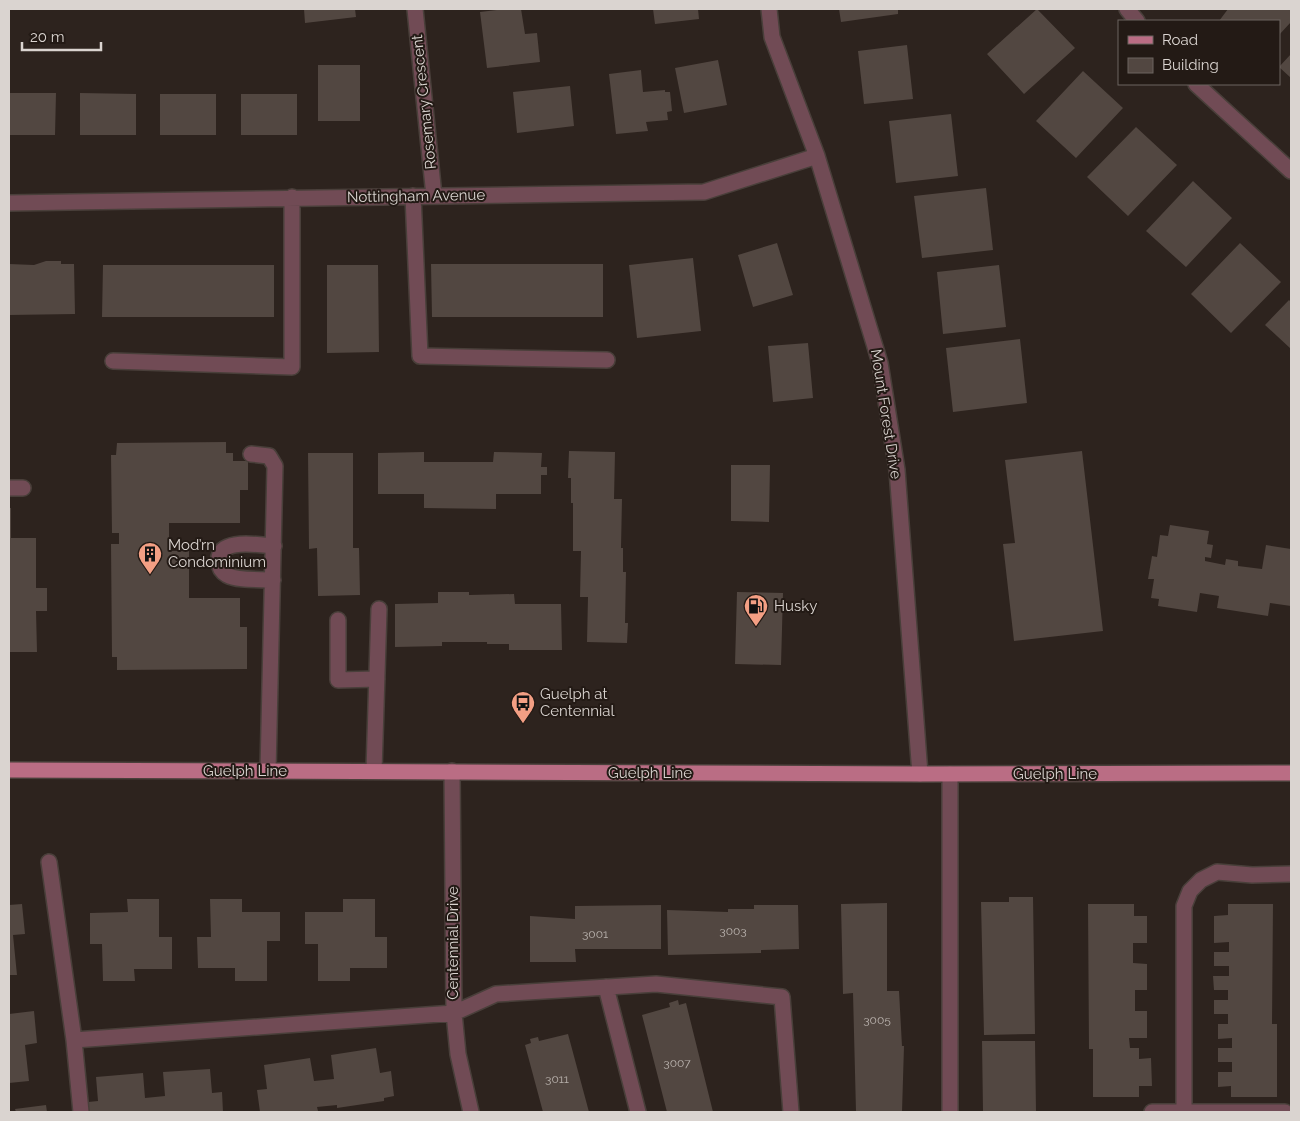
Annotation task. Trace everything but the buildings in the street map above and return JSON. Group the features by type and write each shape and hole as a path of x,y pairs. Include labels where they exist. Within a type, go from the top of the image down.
{"main road":[{"name":"Guelph Line","path":"9,770 920,774 1291,773"}],"street":[{"name":"Rosemary Crescent","path":"415,9 434,196"},
{"name":"Mount Forest Drive","path":"769,9 772,37 817,156 880,362 896,470 920,774"},
{"path":"1127,9 1136,20"},
{"path":"1197,85 1291,171"},
{"name":"Nottingham Avenue","path":"9,203 704,192 817,156"},
{"path":"413,196 420,356 607,360"},
{"path":"113,361 292,367 292,198"},
{"path":"251,454 268,456 275,466 268,771"},
{"path":"273,580 228,576 222,570 218,559 221,551 231,544 274,546"},
{"path":"374,771 379,609"},
{"path":"338,620 338,680 377,679"},
{"name":"Centennial Drive","path":"452,771 454,1013 458,1054 472,1112"},
{"path":"950,774 950,1112"},
{"path":"49,862 82,1112"},
{"path":"1184,1111 1184,906 1190,891 1201,880 1217,872 1252,875 1291,874"},
{"path":"74,1040 454,1013 496,994 656,984 782,997 791,1112"},
{"path":"606,988 638,1112"},
{"path":"1152,1112 1285,1112"}],"place":[{"name":"Mod’rn Condominium","path":"150,575"},
{"name":"Husky","path":"756,627"},
{"name":"Guelph at Centennial","path":"523,724"}]}
